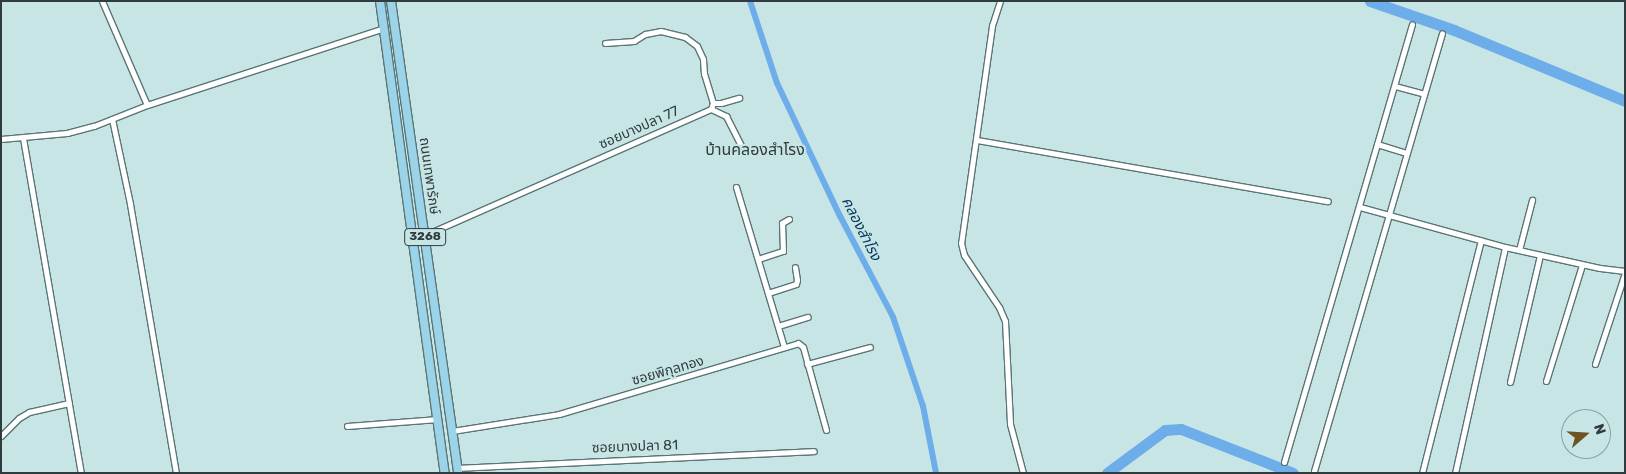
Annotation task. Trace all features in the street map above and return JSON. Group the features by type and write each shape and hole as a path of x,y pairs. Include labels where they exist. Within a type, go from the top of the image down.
{"main road":[{"name":"ถนนเทพารักษ์","path":"380,1 445,473"},
{"name":"ถนนเทพารักษ์","path":"391,1 458,470"},
{"path":"420,291 432,288"}],"street":[{"path":"102,1 147,105"},
{"path":"1000,1 992,26 961,243 964,255 999,307 1005,321 1010,424 1023,473"},
{"path":"1284,462 1360,208 1412,24"},
{"path":"1,139 81,130 147,105 384,28"},
{"path":"605,43 637,40 645,34 662,31 685,37 696,46 703,59 704,74 712,106 726,116 743,150 755,148"},
{"path":"1314,472 1442,33"},
{"path":"1395,86 1424,94"},
{"name":"ซอยบางปลา 77","path":"424,235 712,106 739,98"},
{"path":"112,119 130,204 176,473"},
{"path":"23,138 81,473"},
{"path":"977,140 1328,201"},
{"path":"1377,144 1406,152"},
{"path":"736,187 784,347"},
{"path":"1519,250 1532,200"},
{"path":"1360,208 1505,247 1625,272 1595,364"},
{"path":"758,259 783,250 782,223 789,219"},
{"path":"1422,473 1482,240"},
{"path":"1455,473 1505,247"},
{"path":"1510,382 1540,255"},
{"path":"1546,381 1582,264"},
{"path":"768,293 796,284 795,267"},
{"path":"778,326 808,317"},
{"name":"ซอยพิกุลทอง","path":"452,431 559,414 784,347 801,344 826,430"},
{"path":"807,364 870,347"},
{"path":"1,436 19,418 29,412 69,403"},
{"path":"347,426 438,419"},
{"name":"ซอยบางปลา 81","path":"458,470 814,451"}],"waterway":[{"name":"คลองสำโรง","path":"750,1 777,83 840,216 893,317 923,406 936,473"},
{"path":"1370,1 1454,30 1625,101"},
{"path":"1107,473 1165,430 1181,429 1293,473"}],"district":[{"name":"บ้านคลองสำโรง","path":"755,150"}]}
